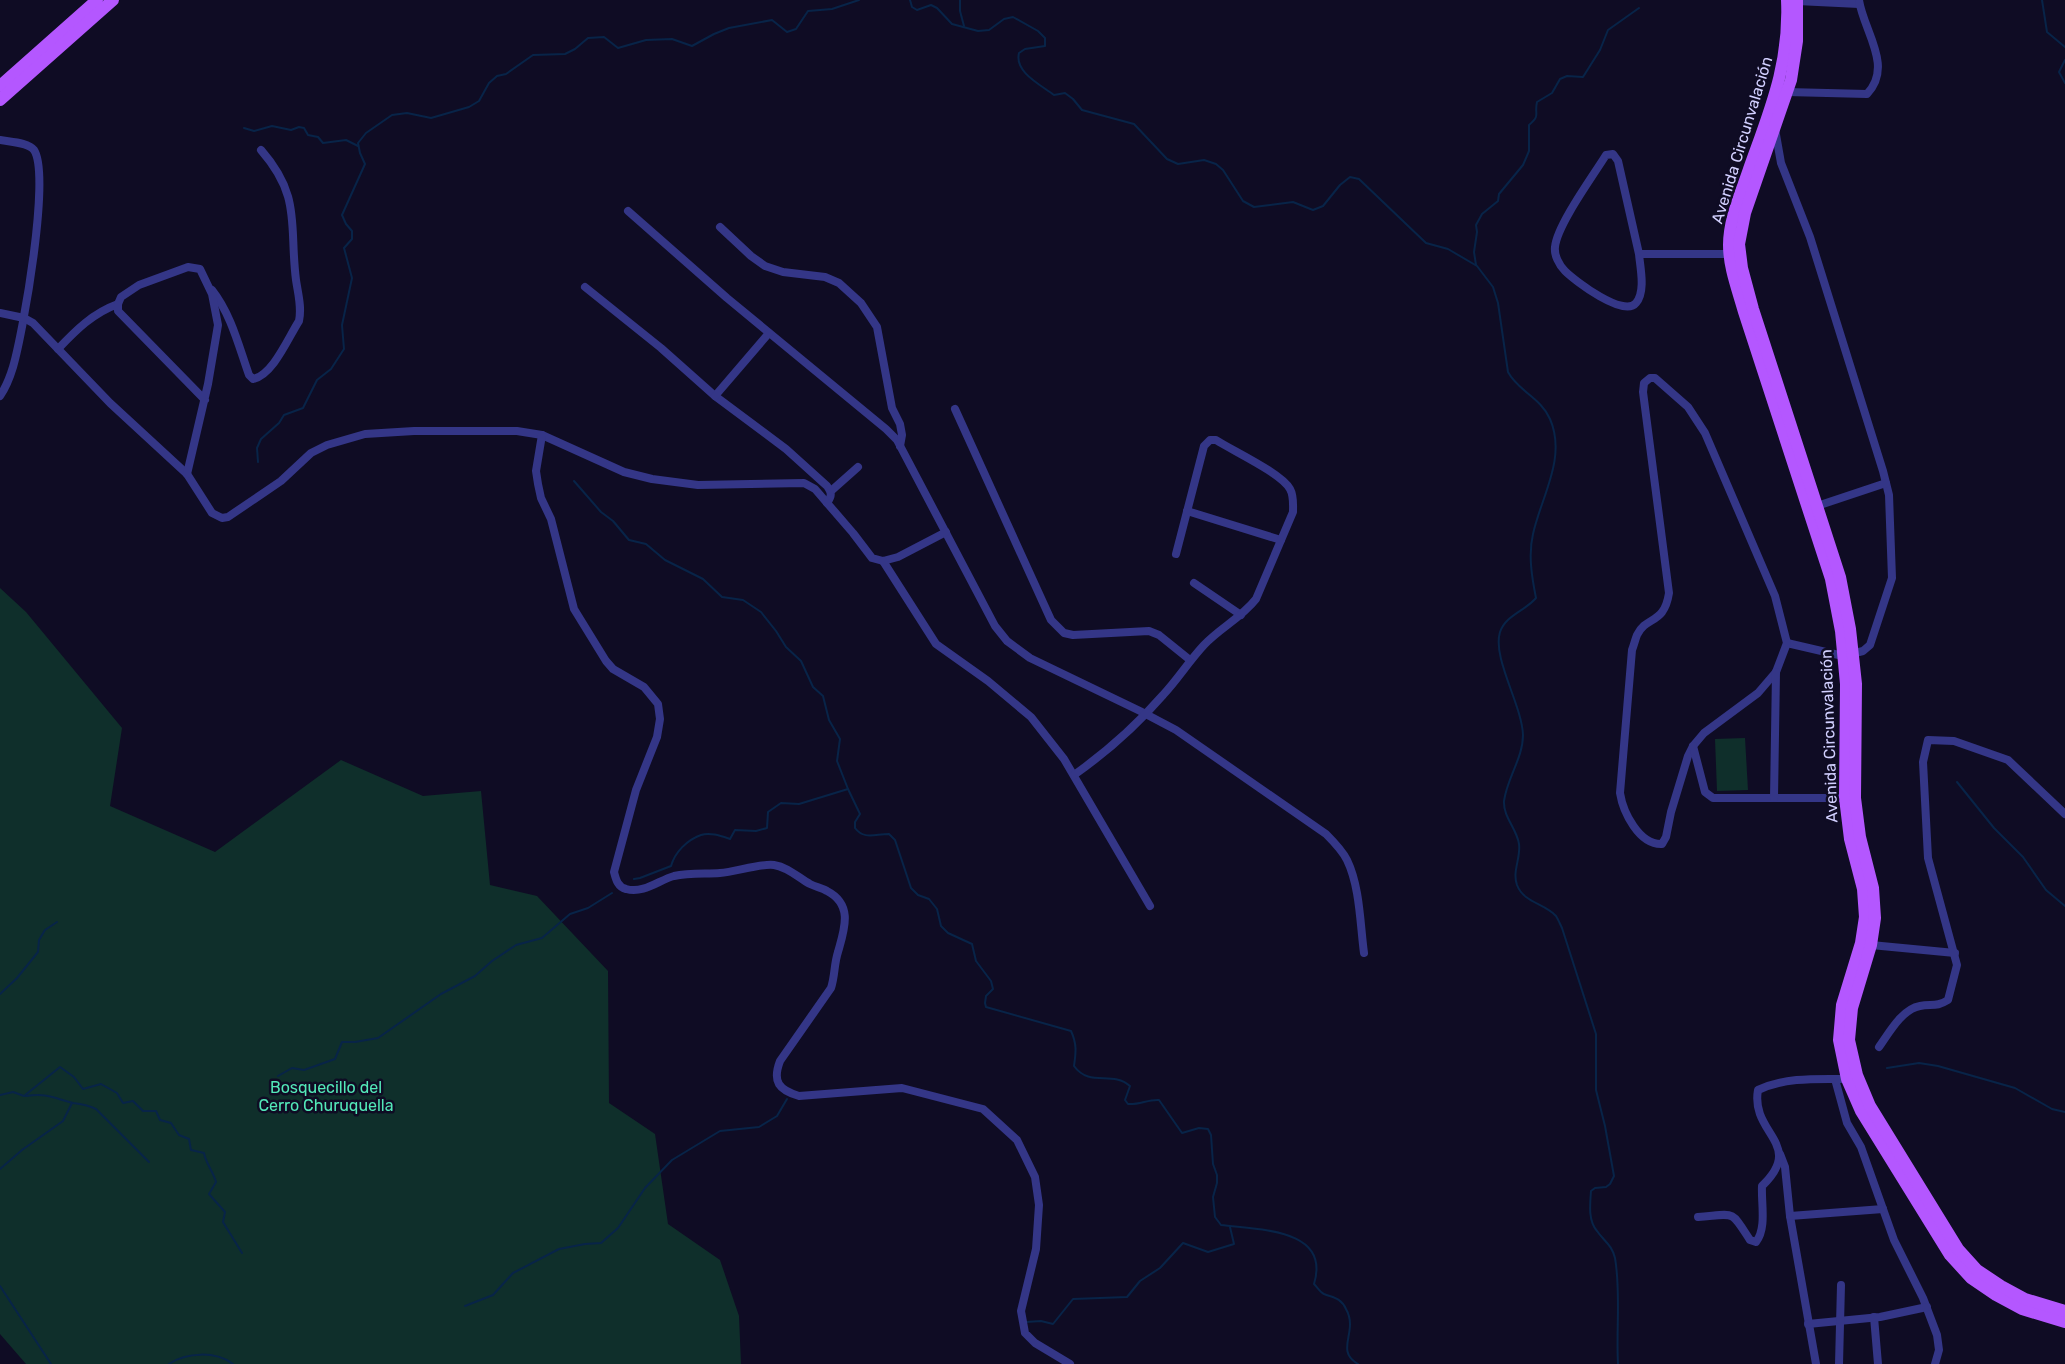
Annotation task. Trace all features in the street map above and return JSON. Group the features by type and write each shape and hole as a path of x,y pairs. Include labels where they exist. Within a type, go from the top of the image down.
{"main road":[{"path":"0,86 97,0"},
{"path":"0,100 113,0"},
{"name":"Avenida Circunvalación","path":"1794,0 1797,41 1791,80 1745,213 1732,270 1830,579 1840,631 1856,684 1850,839 1863,889 1865,917 1861,943 1842,1005 1839,1040 1841,1079 1950,1255 1971,1278 2022,1309 2065,1322"},
{"name":"Avenida Circunvalación","path":"1794,0 1781,77 1735,210 1729,244 1742,268 1753,309 1840,577 1851,629 1848,655"},
{"name":"Avenida Circunvalación","path":"1850,798 1873,888 1875,918 1871,945 1852,1008 1849,1040 1857,1076 1870,1106 1958,1249 1977,1270 2001,1286 2025,1299 2065,1311"}],"street":[{"path":"1786,92 1867,94 1875,86 1878,53 1859,2 1794,0"},
{"path":"1775,126 1781,163 1810,237 1886,483 1889,495 1892,578 1870,645 1863,651 1848,655 1786,643"},
{"path":"0,140 30,146 35,151 39,168 38,214 24,318 13,368 0,396"},
{"path":"209,286 222,302 249,375 253,379 261,378 270,370 299,321 301,312 296,280 292,208 287,191 277,172 261,150"},
{"path":"1613,154 1618,161 1638,254 1641,290 1637,302 1632,306 1622,307 1603,299 1565,271 1557,261 1554,249 1559,232 1606,155 1613,154"},
{"path":"628,211 886,429 900,446 995,626 1007,641 1030,658 1146,714 1186,737 1326,834 1338,846 1347,860 1355,885 1364,953"},
{"path":"720,227 765,266 783,273 825,277 839,283 861,303 877,327 892,408 900,424 902,435 900,446"},
{"path":"1638,254 1735,254"},
{"path":"187,474 205,399 218,325 209,286 200,269 188,267 139,285 122,297 118,304 118,311 205,399"},
{"path":"585,287 716,396 786,449 831,491 831,497 827,503"},
{"path":"58,349 77,328 103,309 118,304"},
{"path":"0,313 24,318 33,323 110,403 187,474 212,513 222,518 228,517 281,481 311,453 327,445 366,434 414,430 506,431 542,435 624,472 652,479 698,485 804,483 814,489 827,503 872,558 883,561 898,557 946,532"},
{"path":"716,396 770,333"},
{"path":"1774,798 1776,672 1786,643 1775,596 1705,433 1688,407 1655,378 1650,378 1644,383 1643,392 1669,593 1667,607 1637,634 1632,650 1620,793 1629,817 1642,837 1655,844 1662,844 1693,746 1704,733 1758,693 1776,672"},
{"path":"955,409 1051,620 1064,633 1073,635 1149,631 1160,635 1191,660"},
{"path":"542,435 536,471 538,484 550,519 574,609 613,669 644,687 658,704 660,719 657,737 633,800 614,872 617,882 624,889 634,891 674,876 722,873 773,864 830,892 840,903 846,916 834,979 831,988 780,1062 776,1072 777,1083 784,1091 799,1096 902,1088 934,1095 983,1109 1017,1140 1035,1177 1039,1205 1036,1250 1022,1311 1025,1333 1035,1344 1070,1364"},
{"path":"1074,775 1126,735 1165,694 1207,642 1256,599 1293,512 1293,498 1290,489 1279,478 1216,440 1210,440 1204,446 1176,554"},
{"path":"831,491 858,467"},
{"path":"1817,506 1886,483"},
{"path":"1187,511 1281,540"},
{"path":"883,561 936,644 988,681 1031,717 1064,759 1150,906"},
{"path":"1194,583 1240,615"},
{"path":"1879,1047 1904,1014 1917,1006 1940,1006 1948,1000 1957,965 1928,858 1923,762 1928,740 1954,741 2008,760 2065,814"},
{"path":"1693,746 1705,792 1713,798 1850,798"},
{"path":"1871,945 1955,953"},
{"path":"1816,1364 1790,1216 1785,1167 1778,1144 1764,1126 1756,1098 1758,1090 1772,1083 1798,1079 1841,1079 1847,1123 1861,1147 1894,1240 1927,1307 1937,1335 1939,1350 1935,1364"},
{"path":"1698,1217 1730,1214 1737,1218 1750,1240 1756,1242 1759,1239 1762,1221 1762,1186 1771,1177 1780,1154"},
{"path":"1790,1216 1883,1209"},
{"path":"1839,1364 1840,1285"},
{"path":"1808,1324 1874,1317 1927,1307"},
{"path":"1874,1317 1878,1364"}],"green space":[{"name":"Bosquecillo del Cerro Churuquella","path":"0,588 26,612 122,728 110,806 215,852 341,760 423,796 481,791 490,885 537,896 608,971 609,1103 655,1134 668,1224 720,1260 739,1316 741,1364 26,1364 0,1334"},
{"path":"1745,738 1748,790 1717,791 1715,739"}],"waterway":[{"path":"258,462 257,448 261,439 279,423 284,415 303,408 317,380 331,369 344,349 342,325 352,278 344,248 352,239 352,231 342,215 365,164 358,143 366,133 392,115 407,113 431,118 469,107 479,101 489,83 497,76 506,74 533,55 565,54 588,38 604,37 618,48 646,40 672,39 692,46 729,28 772,20 787,32 796,29 808,11 832,9 859,0"},
{"path":"910,0 912,7 917,10 931,5 937,8 952,24 978,31 989,30 1004,19 1013,17 1038,31 1045,38 1045,46 1025,49 1019,53 1021,66 1030,77 1054,95 1065,93 1082,110 1134,124 1167,159 1178,164 1204,160 1216,164 1223,170 1243,201 1254,207 1293,202 1313,210 1323,206 1340,185 1350,177 1359,179 1426,243 1448,249 1477,266 1493,287 1498,303 1508,372 1512,379 1546,412 1550,419 1556,448 1551,477 1532,542 1531,566 1536,598 1511,617 1500,632 1500,655 1518,710 1523,735 1504,807 1519,844 1515,875 1517,885 1524,896 1551,912 1558,919 1596,1034 1596,1090 1614,1176 1606,1187 1595,1188 1591,1191 1590,1212 1594,1227 1610,1246 1615,1258 1618,1284 1618,1364"},
{"path":"960,0 964,26"},
{"path":"2042,0 2047,32 2065,47"},
{"path":"1476,265 1474,252 1476,225 1482,214 1498,201 1499,194 1523,165 1529,151 1529,125 1536,117 1537,102 1552,93 1560,79 1567,76 1583,77 1600,50 1608,30 1639,8"},
{"path":"2065,60 2059,72 2065,83"},
{"path":"244,128 254,131 272,126 291,130 299,127 304,128 308,135 318,137 323,143 346,140 358,146"},
{"path":"574,481 629,540 646,544 665,560 703,579 722,597 743,600 761,612 786,647 801,661 813,687 823,696 829,720 840,739 837,761 860,814 855,822 855,828 858,832 870,836 889,834 895,840 911,888 918,895 929,899 937,909 941,926 948,933 972,944 976,961 991,981 993,989 986,996 986,1007 1071,1031 1076,1048 1074,1066 1080,1073 1094,1078 1123,1081 1130,1086 1125,1100 1128,1104 1159,1100 1182,1133 1199,1128 1208,1129 1211,1135 1213,1164 1217,1175 1213,1197 1215,1217 1221,1225 1254,1228 1288,1235 1302,1242 1312,1252 1316,1266 1314,1284 1323,1293 1344,1305 1350,1325 1348,1353 1351,1359 1358,1364"},
{"path":"1957,782 1994,828 2023,857 2046,890 2065,906"},
{"path":"634,879 671,866 682,847 701,835 712,834 730,839 735,830 756,831 767,828 768,812 781,803 799,804 848,789"},
{"path":"278,1076 292,1068 304,1070 335,1059 342,1042 378,1038 441,994 475,976 516,945 542,938 570,914 588,908 612,893"},
{"path":"0,994 17,978 38,952 39,940 45,930 57,922"},
{"path":"1887,1068 1919,1063 1938,1066 2015,1088 2052,1109 2065,1112"},
{"path":"0,1095 13,1092 24,1096 60,1067 74,1077 83,1089 101,1084 117,1093 123,1103 133,1101 143,1111 156,1111 160,1120 171,1123 179,1135 189,1139 191,1150 204,1153 216,1182 209,1194 225,1212 223,1222 242,1253"},
{"path":"26,1096 50,1096 96,1109 149,1162"},
{"path":"465,1306 493,1295 513,1273 559,1249 601,1243 618,1228 645,1188 672,1160 720,1131 759,1127 777,1116 787,1099"},
{"path":"0,1169 63,1121 72,1103"},
{"path":"1026,1322 1041,1321 1053,1324 1073,1299 1127,1297 1140,1281 1160,1268 1183,1243 1208,1252 1234,1244 1230,1227"},
{"path":"0,1286 51,1364"},
{"path":"169,1364 192,1355 210,1355 233,1364"}]}
